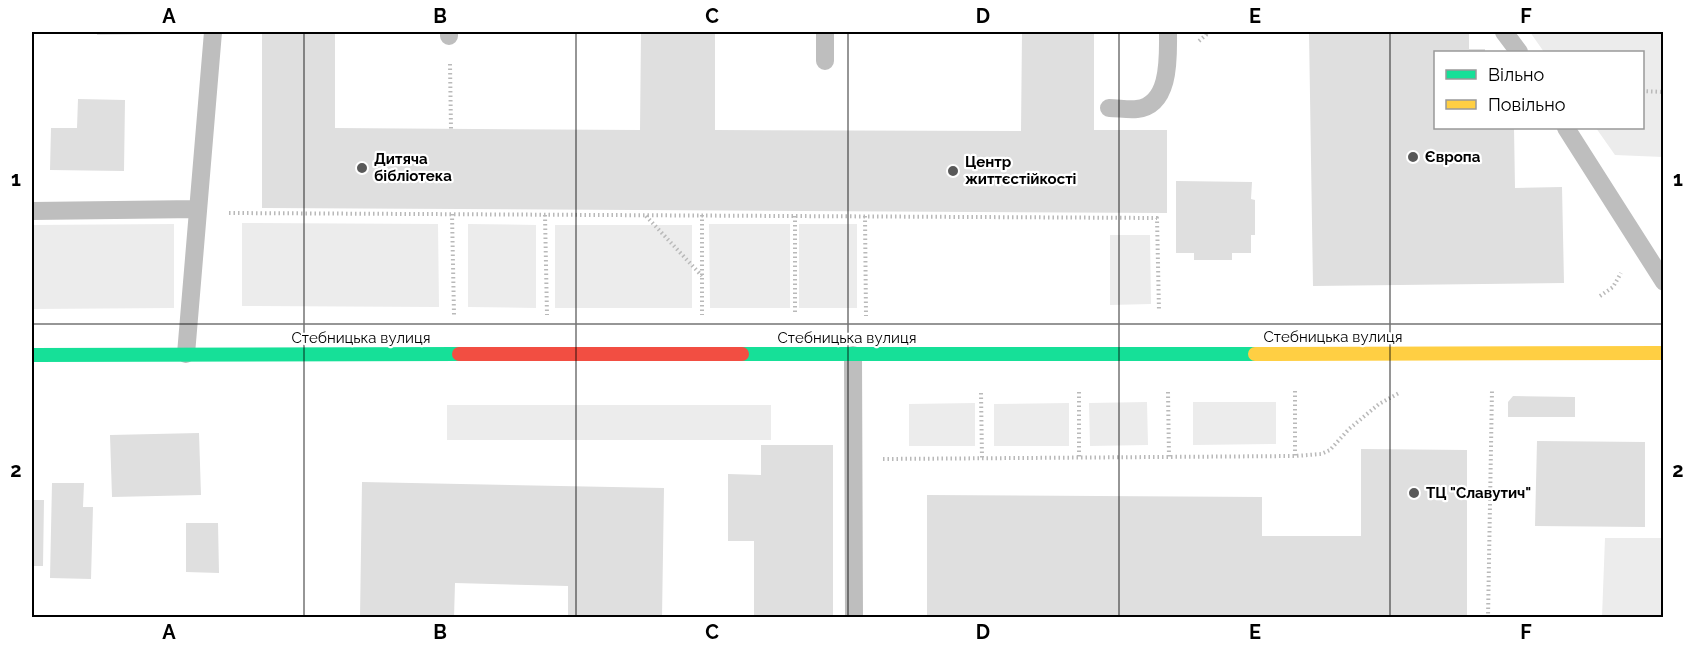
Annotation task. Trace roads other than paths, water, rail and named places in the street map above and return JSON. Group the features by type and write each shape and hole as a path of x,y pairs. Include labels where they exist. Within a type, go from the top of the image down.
{"street":[{"name":"Стебницька вулиця","path":"32,355 1664,353"}],"lane":[{"path":"186,354 213,32"},
{"path":"825,32 825,61"},
{"path":"1109,108 1138,109 1148,106 1157,96 1164,84 1168,68 1168,32"},
{"path":"1504,32 1518,51"},
{"path":"1567,129 1664,282"},
{"path":"32,211 198,209"},
{"path":"853,355 854,618"}],"place":[{"name":"Європа","path":"1413,157"},
{"name":"Дитяча бібліотека","path":"362,168"},
{"name":"Центр життєстійкості","path":"953,171"},
{"name":"ТЦ \"Славутич\"","path":"1414,493"}]}
